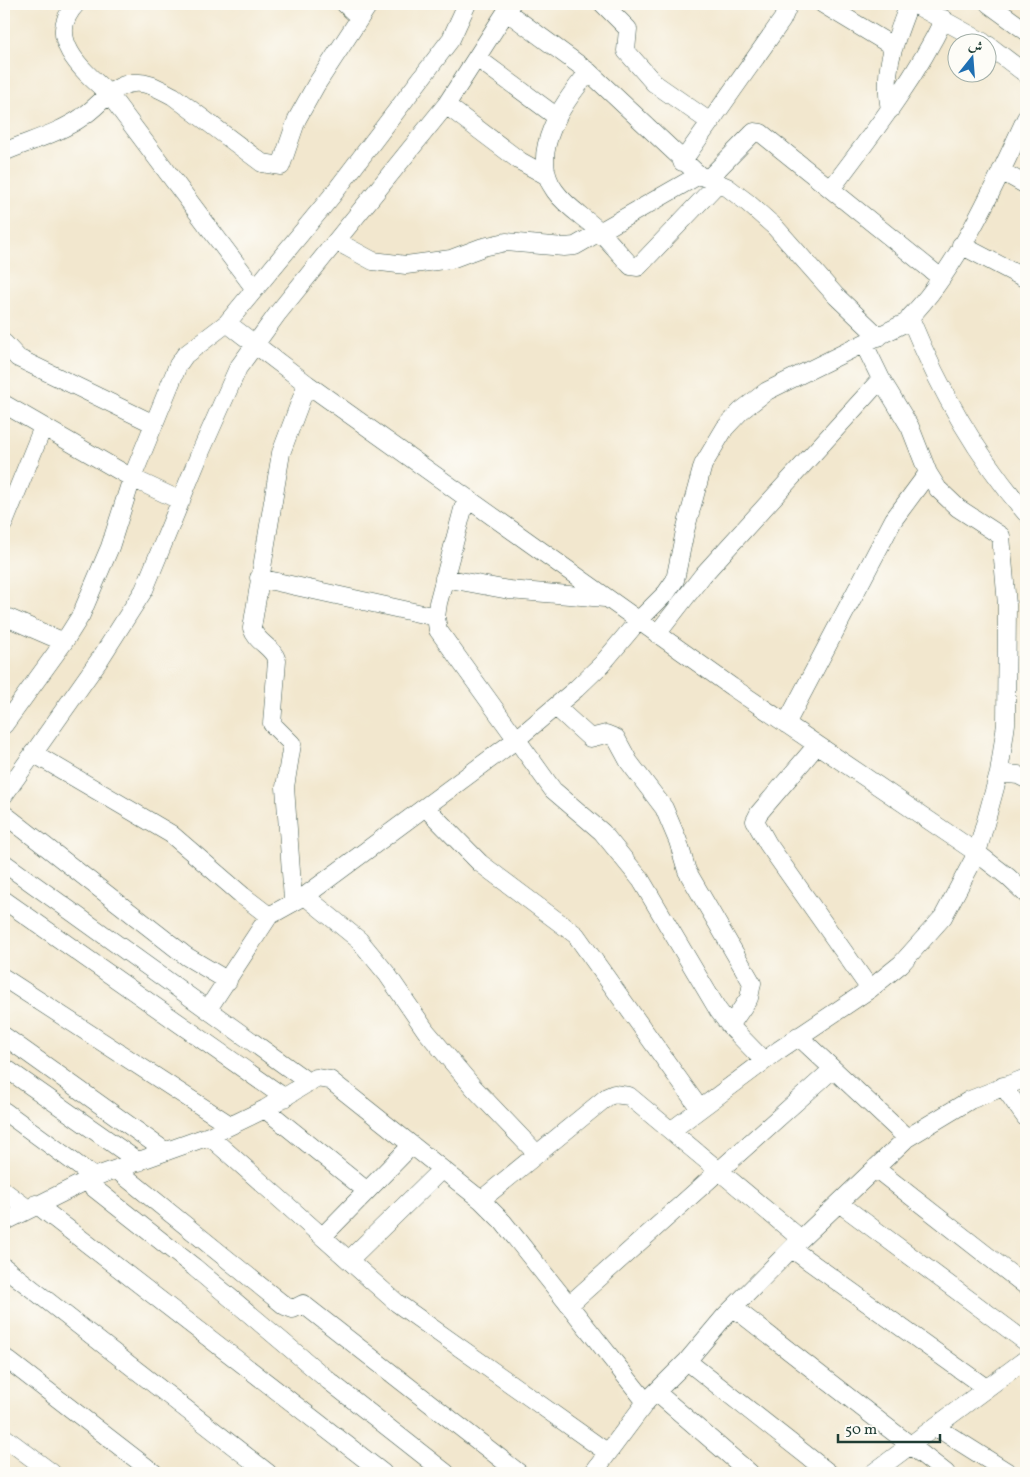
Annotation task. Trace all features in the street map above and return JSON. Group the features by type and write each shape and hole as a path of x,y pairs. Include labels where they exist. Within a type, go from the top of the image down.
{"street":[{"path":"76,4 65,20 66,41 70,54 81,70 108,93 255,289"},
{"path":"4,152 82,117 108,93 133,83 157,88 173,96 262,163 280,166 297,119 364,10 345,4"},
{"path":"4,725 64,642 81,615 110,547 132,478 176,370 185,355 227,323 331,197 451,39 466,4"},
{"path":"603,4 628,29 626,51 648,78 710,122"},
{"path":"682,162 777,27 789,4"},
{"path":"825,4 894,47"},
{"path":"890,110 886,88 886,72 909,4"},
{"path":"914,4 966,32"},
{"path":"990,4 1026,32"},
{"path":"4,795 129,616 144,590 238,368 336,241 446,105 509,8 589,72 682,162 748,203 775,228 836,296 871,340 881,379 910,427 928,473 938,489 958,508 1001,536 1007,604 1006,724 999,773 976,853 943,918 901,964 870,990 798,1036 672,1130"},
{"path":"831,189 890,110 932,44 944,19"},
{"path":"998,53 1026,74"},
{"path":"477,58 557,117"},
{"path":"589,72 573,91 557,117 545,156 547,176 555,191 600,232 631,266 636,268 708,179 754,132 761,132 941,278"},
{"path":"446,105 520,162 547,176"},
{"path":"1026,118 1001,172 961,245 930,297 910,317 930,365 952,409 978,451 1026,513"},
{"path":"1001,172 1026,185"},
{"path":"336,241 373,261 406,266 451,259 483,247 506,242 564,248 575,246 708,179"},
{"path":"961,245 1026,279"},
{"path":"208,1009 269,916 299,898 426,808 517,739 602,664 638,621 666,593 675,580 684,531 703,465 725,428 741,411 767,391 911,320"},
{"path":"227,323 307,384 638,621 976,853 1008,877 1026,894"},
{"path":"4,343 18,358 154,424"},
{"path":"657,634 703,575 881,379"},
{"path":"307,384 281,453 252,628 257,639 276,654 278,660 272,724 292,744 285,787 299,898 359,940 426,1031 474,1088 537,1154"},
{"path":"4,404 132,478 181,501"},
{"path":"4,523 11,485 43,427"},
{"path":"786,724 894,519 928,473"},
{"path":"466,498 444,578 436,616 438,630 552,790 602,832 641,880 707,994 730,1026 764,1061"},
{"path":"259,578 436,616"},
{"path":"444,578 509,590 606,598"},
{"path":"4,616 64,642"},
{"path":"556,706 590,738 606,734 616,738 629,762 668,813 686,871 752,983 749,998 730,1026"},
{"path":"818,745 763,808 755,821 768,844 870,990"},
{"path":"33,753 171,834 269,916"},
{"path":"999,773 1018,775 1026,779"},
{"path":"426,808 480,863 576,935 700,1109"},
{"path":"4,814 186,956 228,981"},
{"path":"4,863 308,1082"},
{"path":"4,900 285,1098"},
{"path":"4,978 230,1126"},
{"path":"4,1036 165,1151"},
{"path":"798,1036 907,1138"},
{"path":"4,1067 139,1162"},
{"path":"570,1304 833,1069"},
{"path":"4,1222 90,1179 209,1136 265,1109 316,1078 330,1080 481,1200 503,1222 570,1304 651,1397 750,1473"},
{"path":"598,1471 608,1453 651,1397 687,1362 734,1308 796,1244 907,1138 970,1100 1026,1078"},
{"path":"1003,1086 1026,1118"},
{"path":"481,1200 607,1097 614,1094 630,1096 720,1170 796,1244 986,1388"},
{"path":"265,1109 367,1191"},
{"path":"4,1111 90,1179 329,1381 446,1473"},
{"path":"209,1136 350,1259 397,1303 608,1453"},
{"path":"323,1236 412,1145"},
{"path":"875,1168 1026,1286"},
{"path":"350,1259 442,1169"},
{"path":"117,1170 285,1306 293,1309 303,1304 519,1473"},
{"path":"4,1191 32,1207 383,1473"},
{"path":"839,1203 1026,1342"},
{"path":"4,1267 268,1473"},
{"path":"734,1308 946,1473"},
{"path":"4,1357 154,1473"},
{"path":"873,1473 1026,1360"},
{"path":"687,1362 829,1473"},
{"path":"936,1427 1010,1473"},
{"path":"4,1436 52,1473"}]}
